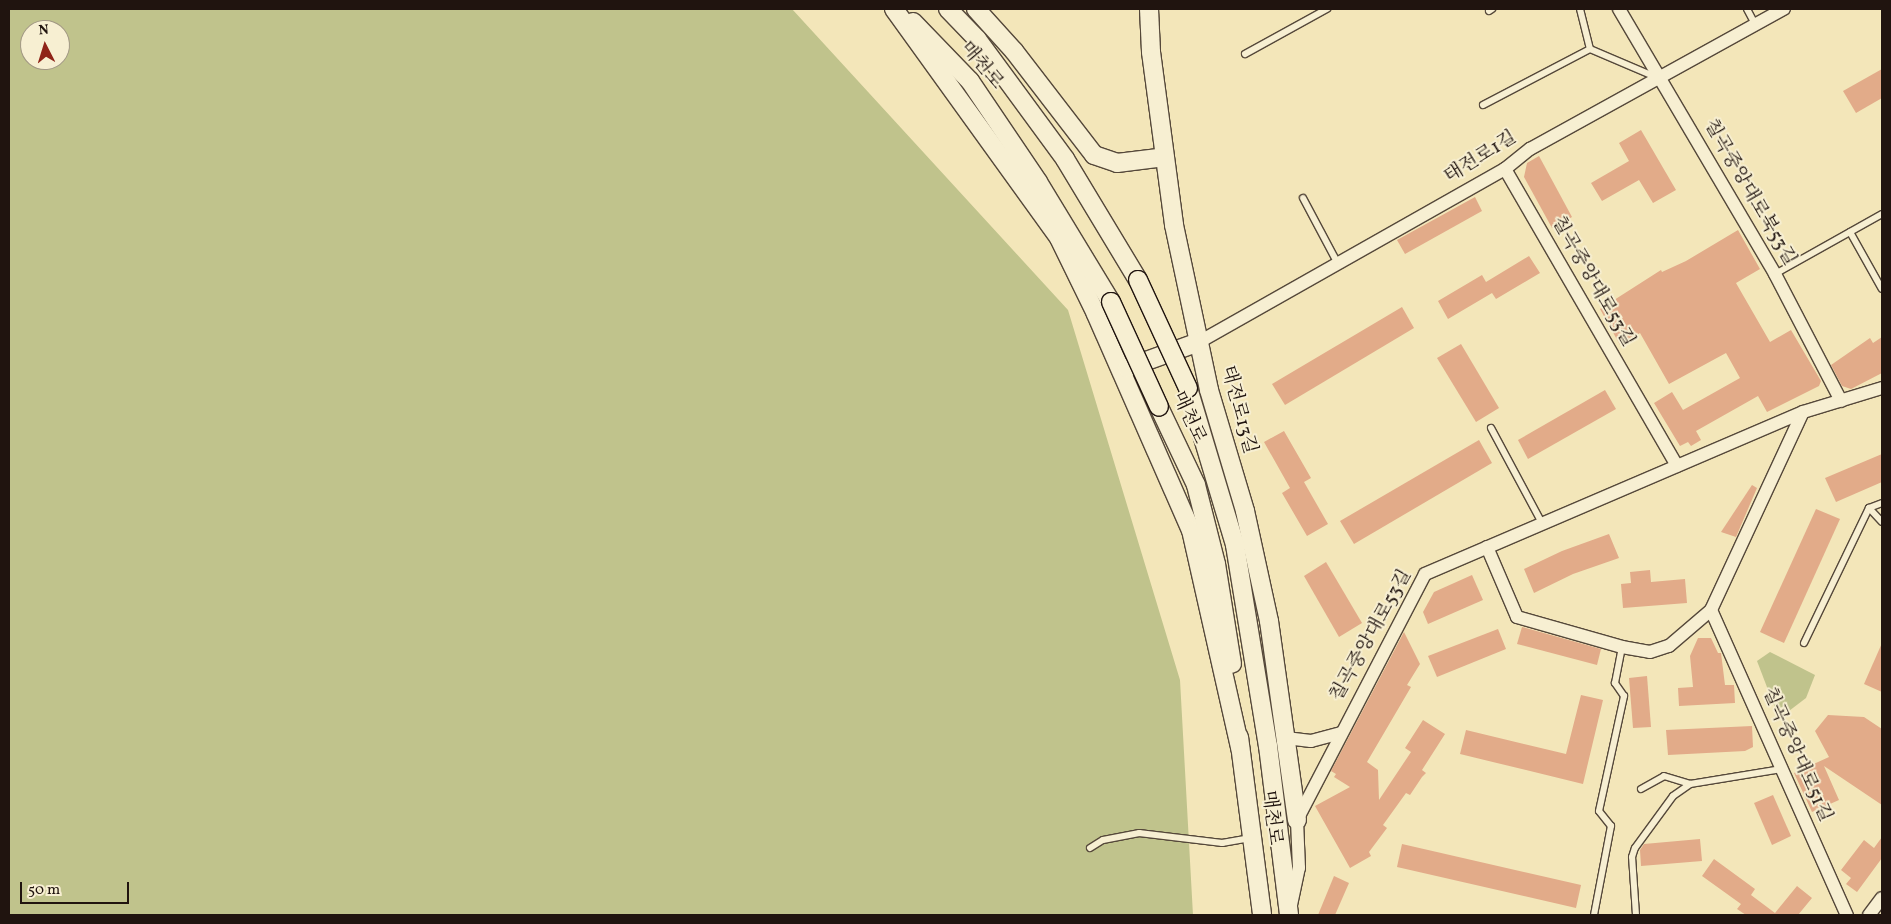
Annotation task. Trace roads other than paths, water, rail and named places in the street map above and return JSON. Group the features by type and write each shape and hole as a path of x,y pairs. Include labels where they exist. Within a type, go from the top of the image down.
{"main road":[{"path":"894,9 1059,238 1191,530 1240,748"},
{"name":"매천로","path":"901,9 970,81 1038,182 1111,302 1196,485 1216,564 1231,656 1240,748 1262,915"},
{"name":"매천로","path":"948,9 977,39 1065,159 1138,280 1188,388 1235,545 1268,746 1289,915"},
{"path":"976,9 1014,51 1094,155 1117,163 1165,157"},
{"name":"태전로13길","path":"1149,9 1151,52 1174,225 1209,390 1251,539 1268,621 1297,820"},
{"path":"1120,370 1199,342"}],"street":[{"name":"칠곡중앙대로북53길","path":"1619,9 1775,274 1841,400"},
{"name":"태전로1길","path":"1199,342 1337,262 1505,169 1530,149 1661,79 1784,9"},
{"name":"칠곡중앙대로53길","path":"1505,169 1677,466"},
{"name":"칠곡중앙대로53길","path":"1289,915 1299,868 1297,820 1340,733 1425,574 1803,412 1882,388"},
{"path":"1487,547 1517,617 1622,647 1650,652 1669,646 1711,610 1803,412"},
{"name":"칠곡중앙대로51길","path":"1711,610 1847,915"},
{"path":"1286,738 1311,741 1340,733"},
{"path":"1869,915 1882,898"}],"lane":[{"path":"1245,54 1327,9"},
{"path":"1580,9 1590,49"},
{"path":"1747,9 1755,24"},
{"path":"1590,49 1661,79"},
{"path":"1483,105 1590,49"},
{"path":"1303,198 1337,262"},
{"path":"1775,274 1882,214"},
{"path":"1850,232 1882,289"},
{"path":"1491,428 1542,523"},
{"path":"1804,643 1868,508 1882,503"},
{"path":"1868,508 1882,522"},
{"path":"1594,915 1611,826 1599,811 1624,696 1615,683 1622,647"},
{"path":"1636,915 1632,857 1635,848 1673,796 1690,784 1782,769"},
{"path":"1641,789 1664,776 1690,784"},
{"path":"1090,848 1103,840 1139,833 1222,843 1252,838"}]}
